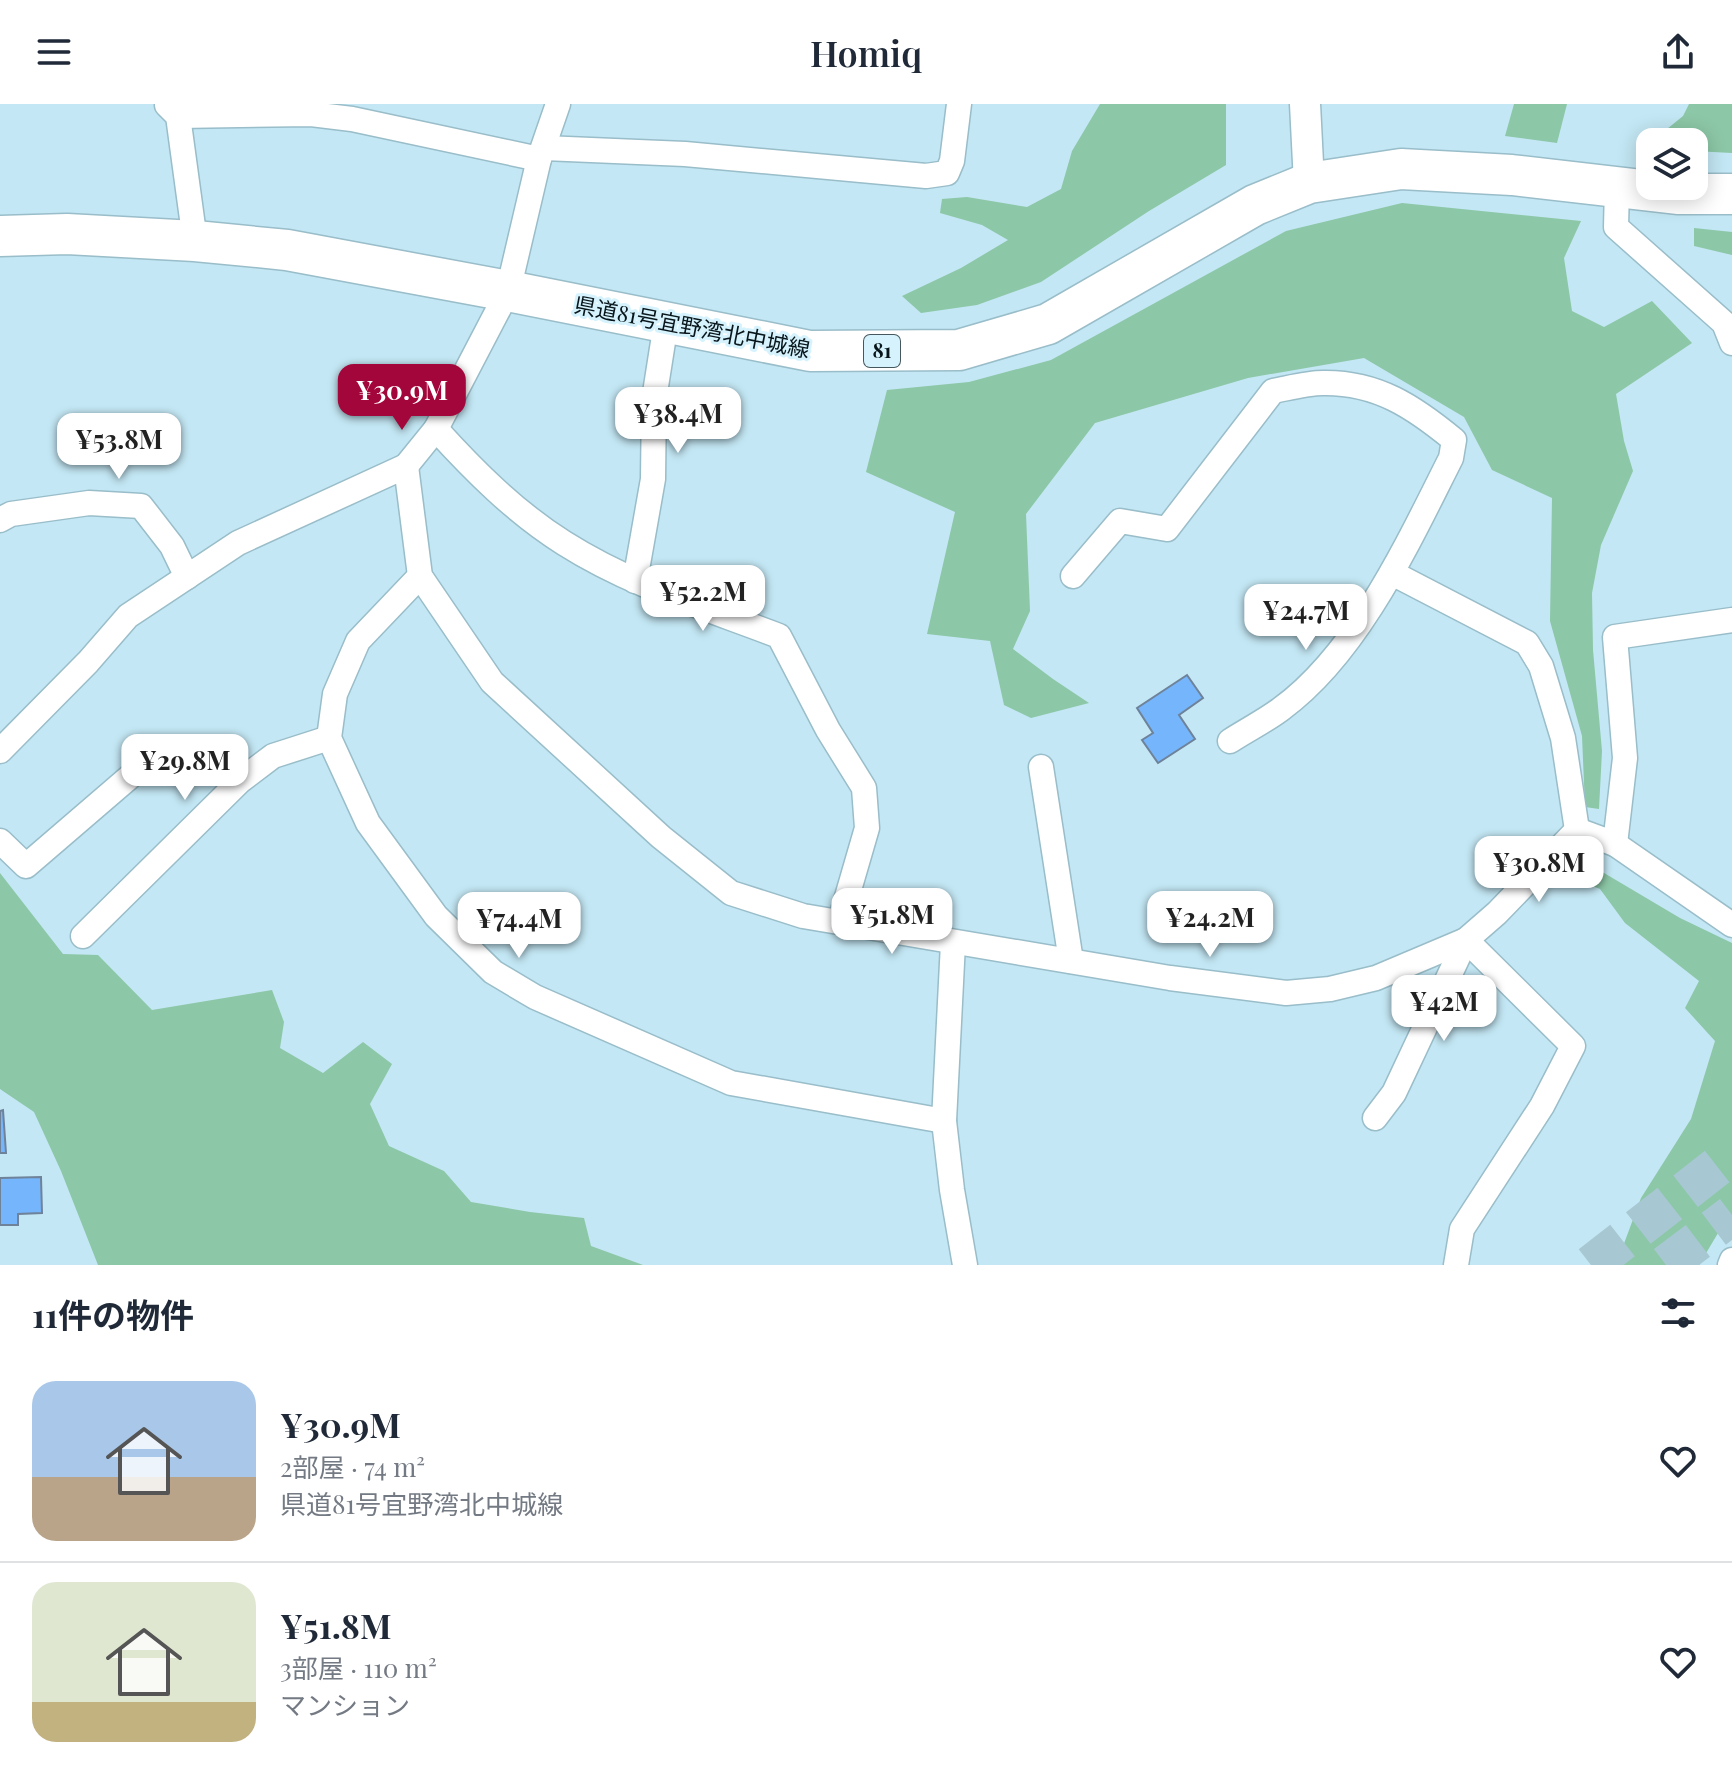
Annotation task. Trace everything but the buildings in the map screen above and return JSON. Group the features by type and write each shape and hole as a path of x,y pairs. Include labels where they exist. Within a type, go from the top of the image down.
{"main road":[{"name":"県道81号宜野湾北中城線","path":"0,236 67,234 287,250 810,351 959,350 1048,324 1243,211 1309,183 1401,169 1512,175 1677,194 1732,194"}],"street":[{"path":"0,751 88,662 128,616 238,543 406,466 436,429 508,291 542,154 558,104"},
{"path":"195,241 175,108 311,114 352,119 542,154 685,154 926,176 947,173 952,161 959,104"},
{"path":"1305,104 1309,183"},
{"path":"1617,187 1616,227 1724,323 1732,343"},
{"path":"635,581 653,479 654,399 666,323"},
{"path":"1073,576 1120,521 1167,529 1273,391 1323,382 1374,388 1425,415 1454,440 1451,458 1392,573 1336,657 1283,708 1230,741"},
{"path":"436,429 483,481 563,543 635,581 779,636 828,730 864,788 867,828 840,921"},
{"path":"406,466 420,576 492,682 661,837 731,893 803,916 1170,978 1286,993 1330,989 1376,978 1466,940 1497,913 1577,830"},
{"path":"0,520 11,514 89,503 141,506 172,546 187,577"},
{"path":"1392,573 1527,643 1541,666 1563,738 1577,830"},
{"path":"420,576 358,641 335,694 329,738 368,823 436,916 493,972 535,997 731,1083 944,1121"},
{"path":"1615,844 1625,758 1615,637 1732,620"},
{"path":"83,936 240,781 273,756 329,738"},
{"path":"0,841 26,866 147,762"},
{"path":"1041,767 1071,961"},
{"path":"1577,830 1615,844 1732,925"},
{"path":"1375,1118 1394,1093 1466,940"},
{"path":"1456,1265 1462,1229 1542,1106 1573,1046 1466,940"},
{"path":"953,943 944,1121 965,1265"}],"green space":[{"path":"1100,104 1226,104 1226,165 1041,282 977,305 921,313 902,296 961,268 1008,240 982,225 940,213 942,199 967,197 1027,207 1061,189 1072,151"},
{"path":"1514,104 1567,104 1557,143 1505,136"},
{"path":"1689,104 1732,104 1732,153 1708,152 1708,128 1668,128 1683,116"},
{"path":"1402,203 1581,221 1564,258 1572,311 1604,327 1652,301 1692,343 1616,394 1633,471 1601,545 1592,593 1593,650 1602,751 1599,809 1585,807 1582,736 1550,621 1552,498 1492,470 1464,417 1364,358 1248,378 1095,423 1026,514 1030,611 1013,649 1089,703 1031,718 1004,705 990,641 927,634 955,512 866,472 887,390 969,382 1051,360 1286,231"},
{"path":"1694,228 1732,232 1732,255 1694,246"},
{"path":"1572,854 1680,918 1732,943 1732,1220 1721,1228 1699,1265 1616,1265 1641,1198 1691,1119 1715,1041 1685,1008 1699,981 1625,923 1600,889 1568,876 1537,889 1543,877"},
{"path":"0,873 63,954 98,955 152,1010 272,990 284,1022 280,1048 323,1073 363,1042 392,1064 370,1104 389,1146 444,1171 471,1202 584,1218 591,1246 643,1265 98,1265 34,1112 0,1089"}],"tunnel":[{"path":"1591,1265 1732,1155"},
{"path":"1666,1265 1732,1215"}]}
